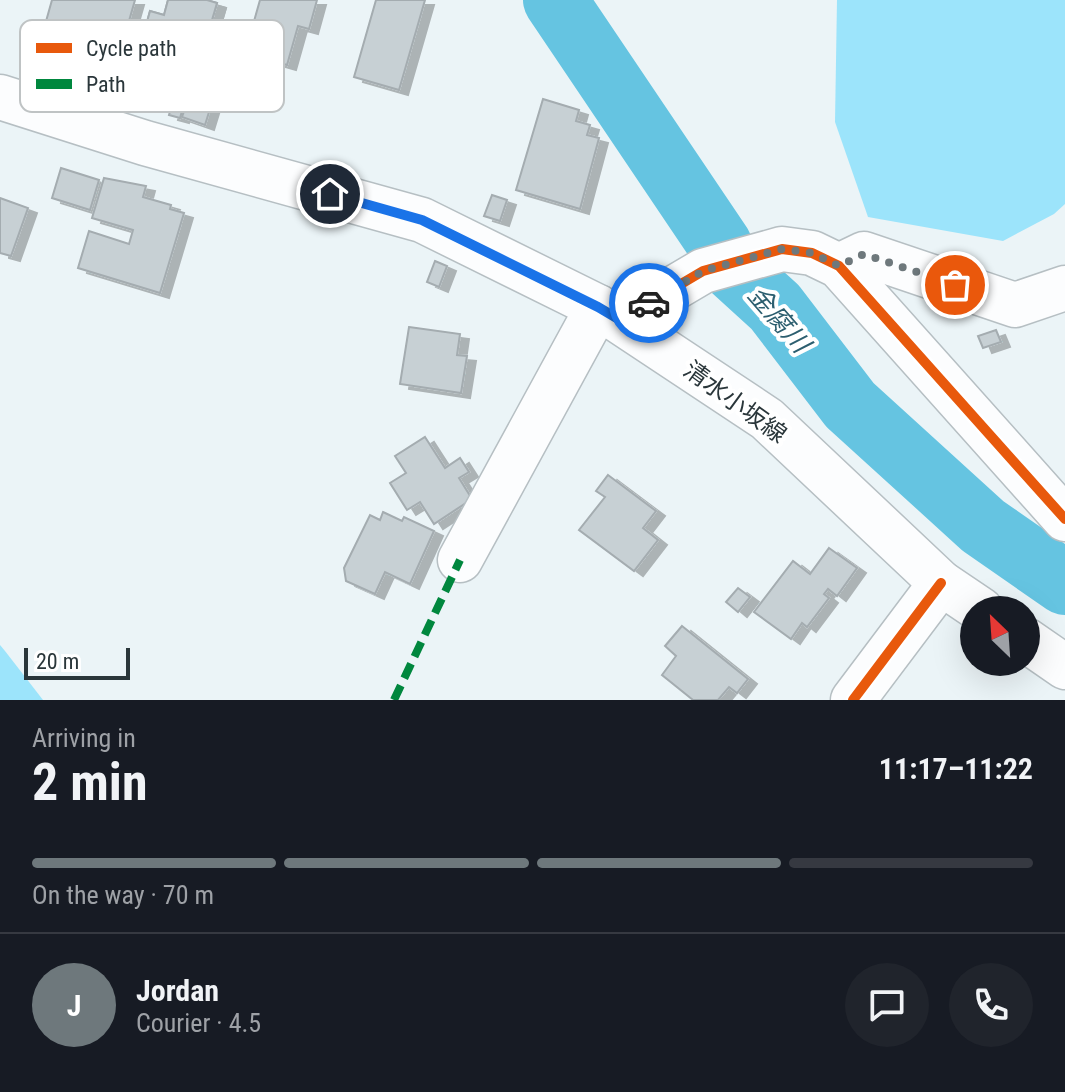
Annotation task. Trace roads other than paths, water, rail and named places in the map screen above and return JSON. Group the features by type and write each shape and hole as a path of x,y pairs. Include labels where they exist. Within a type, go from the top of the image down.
{"main road":[{"name":"清水小坂線","path":"0,97 20,103"},
{"name":"清水小坂線","path":"47,112 145,143 422,220 609,314 767,419 941,583 960,596"},
{"path":"460,560 609,314 703,271 782,249 826,260 864,254 1015,305 1065,288"},
{"path":"826,260 1065,519"},
{"path":"853,700 941,583"},
{"path":"1040,650 1065,667"}],"waterway":[{"name":"金腐川","path":"555,0 720,245 730,266 775,307 850,405 983,526 1065,583"}]}
